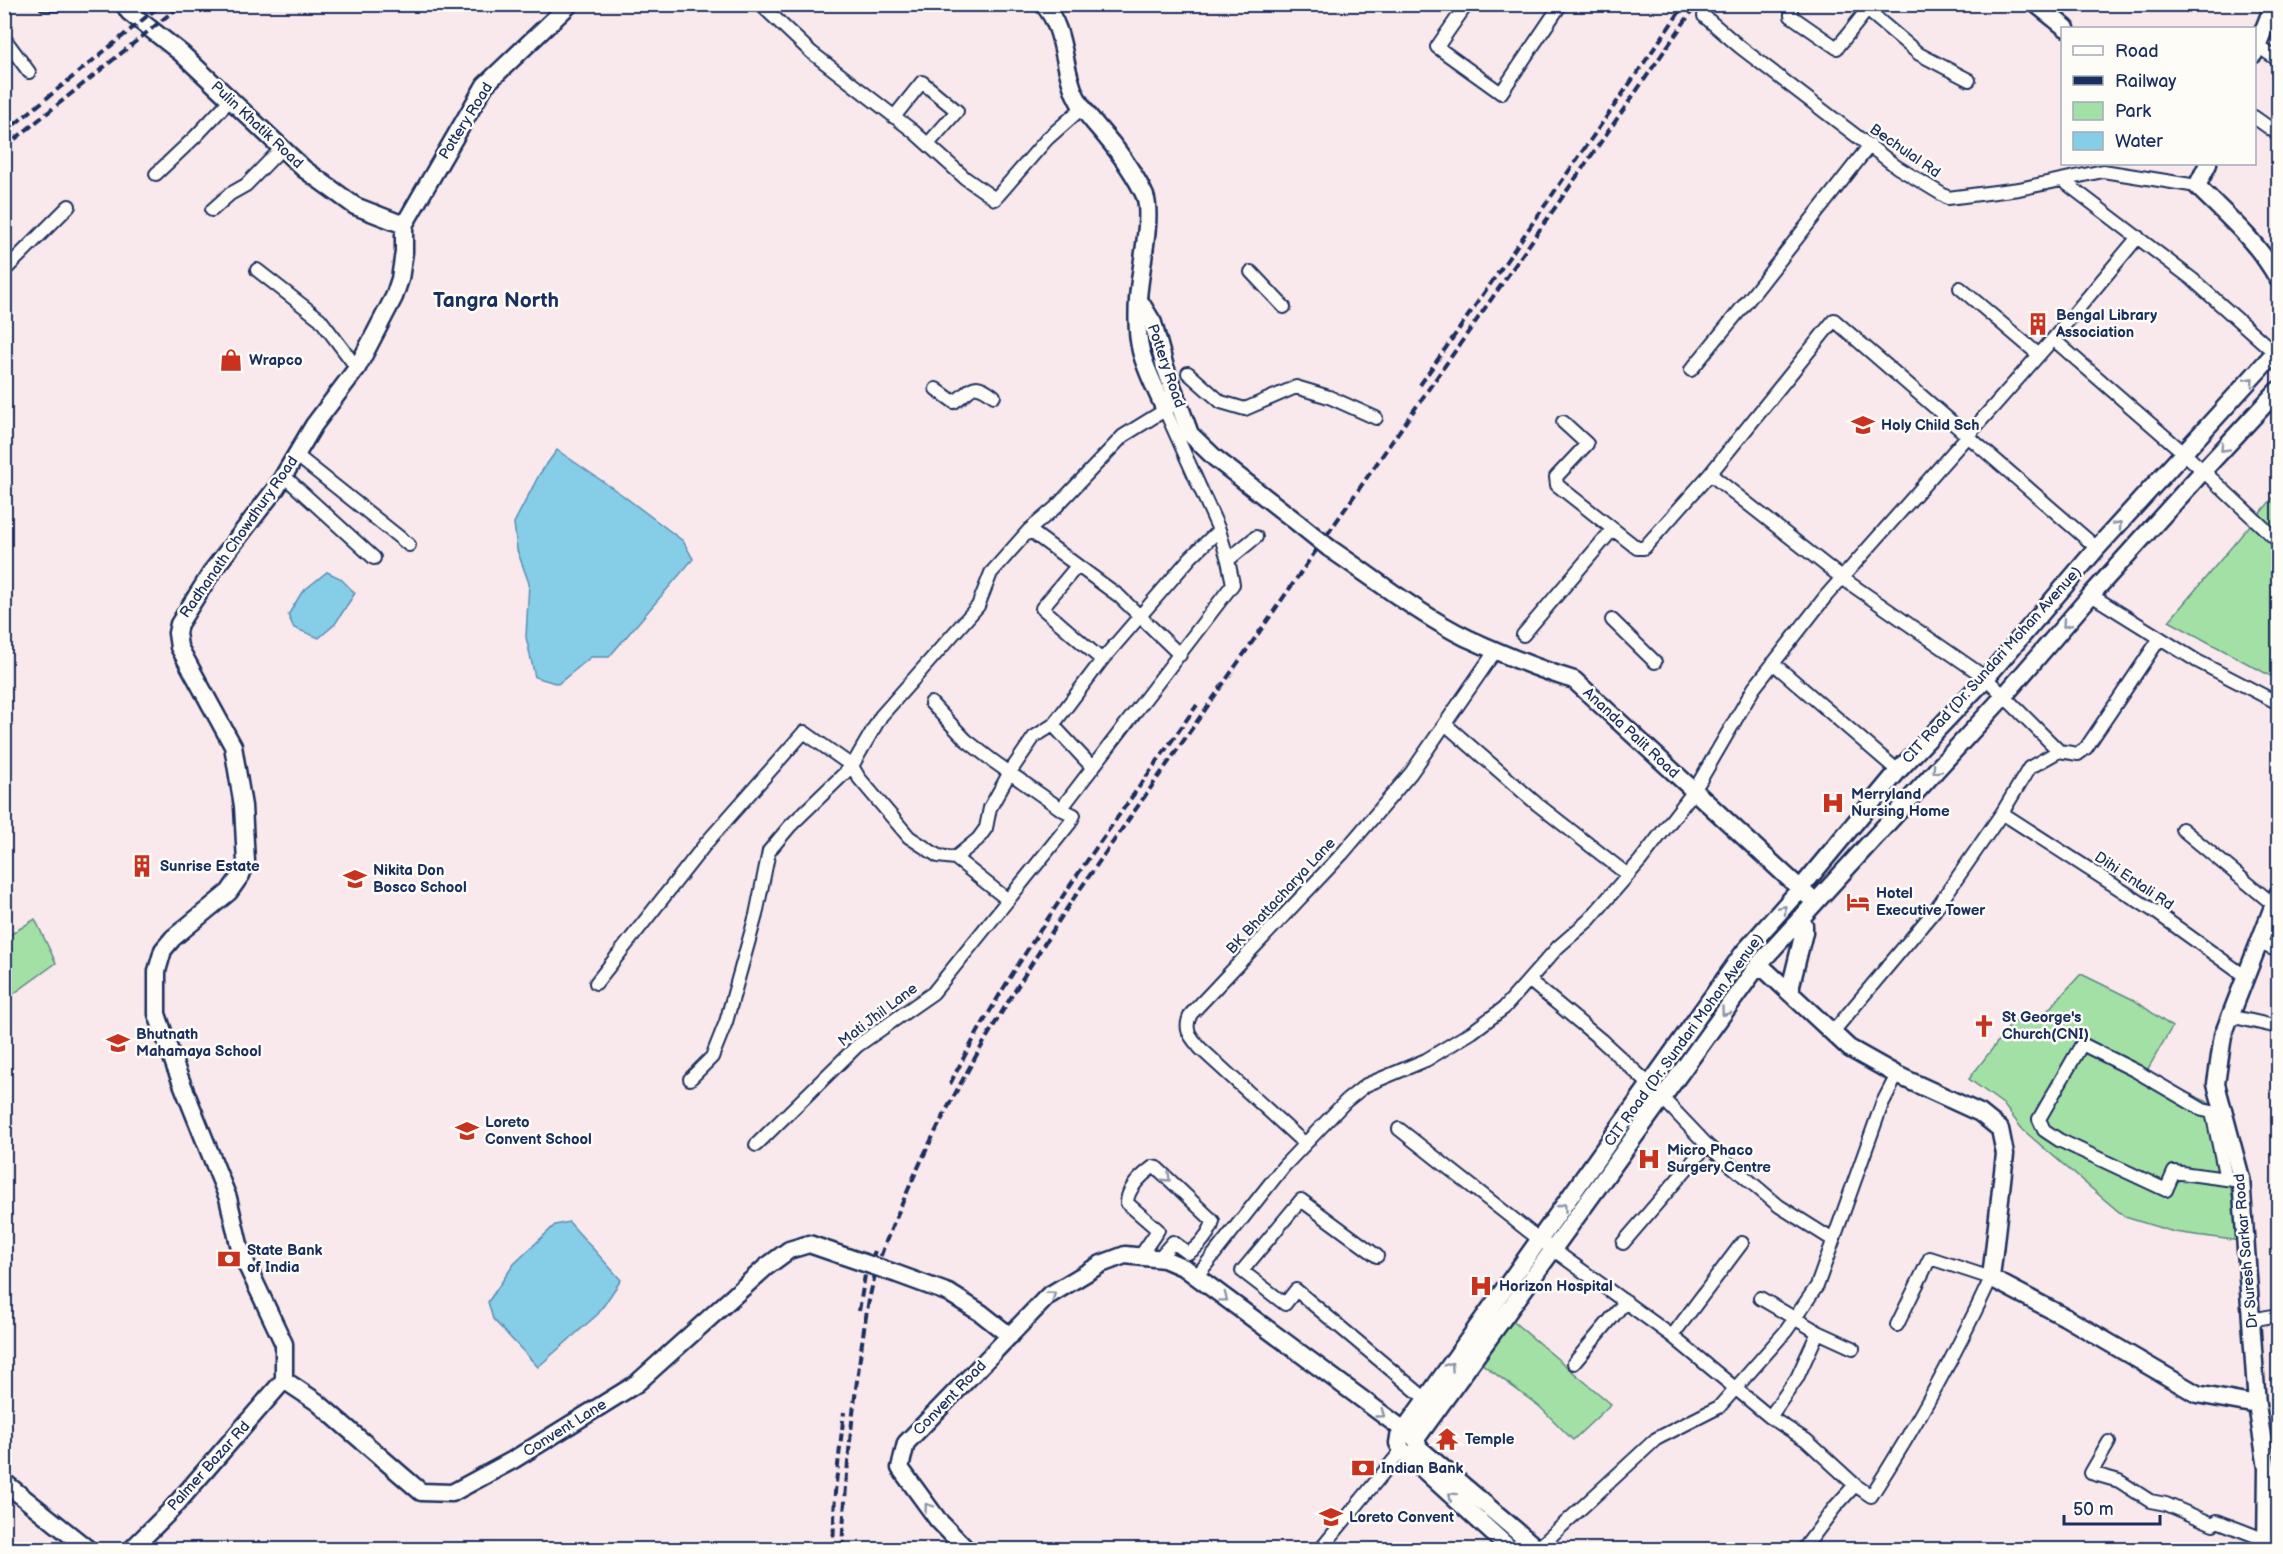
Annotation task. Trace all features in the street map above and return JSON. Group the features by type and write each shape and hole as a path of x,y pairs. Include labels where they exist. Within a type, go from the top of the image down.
{"street":[{"path":"45,4 57,4"},
{"name":"Pulin Khatik Road","path":"123,4 129,12 181,53 304,169 355,206 404,225"},
{"name":"Pottery Road","path":"404,225 485,85 570,4"},
{"path":"760,4 811,52 994,199 1047,139 1082,108"},
{"name":"Pottery Road","path":"1043,4 1053,14 1063,46 1068,73 1082,108 1122,158 1145,196 1147,227 1140,267 1138,299 1141,350 1165,410"},
{"path":"1467,4 1437,47 1501,93 1560,5"},
{"path":"1791,4 1791,16 1837,48 1869,7 1919,54 1969,80"},
{"path":"2036,4 2065,27"},
{"path":"2274,4 2256,50 2278,60"},
{"name":"Bechulal Rd","path":"1704,16 1749,54 1898,167 1948,198 2019,189 2103,171 2197,186"},
{"path":"4,38 29,72"},
{"path":"894,117 922,82 957,111 928,144"},
{"path":"156,174 230,100"},
{"path":"2256,118 2278,134"},
{"path":"1691,370 1870,145"},
{"path":"212,210 230,194 246,185 282,148"},
{"path":"2208,165 2197,186 2243,231 2272,266 2278,279"},
{"path":"2062,180 2192,279 2277,351"},
{"path":"4,271 69,206"},
{"name":"Radhanath Chowdhury Road","path":"284,1380 284,1344 241,1253 228,1198 175,1066 157,1014 157,971 163,950 173,938 229,892 241,875 246,862 243,806 233,746 179,647 179,624 213,570 284,476 330,401 357,368 394,297 400,279 404,252 404,225"},
{"path":"1196,1277 1256,1201 1328,1119 1366,1085 1426,1060 1472,1032 1504,1008 1530,981 1557,947 1589,920 1628,875 1694,791 1754,688 1773,663 1842,578 2053,339 2138,237"},
{"path":"257,270 320,320 357,368"},
{"path":"1251,272 1284,307"},
{"path":"1960,288 2039,355"},
{"name":"Pottery Road","path":"1138,299 1154,323 1165,367 1190,434"},
{"path":"1563,422 1587,444 1556,477 1557,485 1637,548 1644,548 1710,474 1834,320 2097,548"},
{"path":"2053,339 2184,453 2278,541"},
{"name":"CIT Road (Dr. Sundari Mohan Avenue)","path":"1410,1435 1547,1245 1650,1085 1744,952 1800,889 1898,771 1986,678 2097,548 2277,351"},
{"path":"1188,373 1221,402 1245,409 1296,387 1329,397 1376,418"},
{"path":"936,389 954,402 976,386 981,386 994,396"},
{"name":"CIT Road (Dr. Sundari Mohan Avenue)","path":"1410,1435 1426,1399 1662,1098 1759,964 2004,696 2091,595 2278,390"},
{"path":"690,1079 712,1057 726,1022 756,915 769,851 790,826 852,766 881,716 978,606 991,573 1029,530 1055,508 1123,436 1165,410 1219,530 1233,584 1061,809 966,740 930,703"},
{"name":"Ananda Palit Road","path":"1190,434 1215,458 1329,548 1425,614 1496,650 1542,670 1574,680 1815,903"},
{"path":"296,455 409,545"},
{"path":"1710,474 1842,578 1986,678 2059,751 2078,754 2086,748 2160,638"},
{"path":"284,476 374,558"},
{"path":"1523,635 1613,529"},
{"path":"1029,530 1119,596 1180,655"},
{"path":"955,858 978,839 986,828 990,808 1034,736 1053,725 1102,660 1191,557 1219,530"},
{"path":"1228,560 1256,537"},
{"path":"1077,566 1042,608 1102,660"},
{"path":"2091,595 2197,661 2278,703"},
{"path":"1612,620 1655,662"},
{"name":"BK Bhattacharya Lane","path":"1305,1144 1200,1048 1188,1033 1186,1022 1342,854 1411,773 1496,650"},
{"path":"1773,663 1898,771"},
{"path":"1445,724 1537,804 1628,875"},
{"path":"1053,725 1093,768"},
{"path":"596,983 707,843 804,732 852,766 859,778 909,837 938,856 955,858 1008,900"},
{"path":"1832,1033 1935,910 2002,813 2029,768 2059,751"},
{"name":"Mati Jhil Lane","path":"756,1145 857,1046 933,993 1070,823 1074,815 1061,809"},
{"name":"Dihi Entali Rd","path":"2002,813 2157,913 2246,977"},
{"path":"2182,829 2276,900"},
{"name":"Dr Suresh Sarkar Road","path":"2266,1545 2273,1468 2257,1405 2251,1320 2234,1180 2218,1114 2216,1084 2223,1035 2230,1016 2246,977 2272,945 2276,900"},
{"path":"1791,994 1791,985 1804,932 1804,925 1800,918"},
{"path":"1399,1129 1547,1245 1672,1336 1770,1417 1806,1440 1870,1496 1912,1432 1959,1348 1991,1278 2005,1154 2000,1129 1980,1113 1898,1075 1849,1048 1759,964"},
{"path":"1530,981 1601,1040 1650,1085 1707,1145 1779,1206 1833,1240"},
{"path":"2230,1016 2278,1027"},
{"path":"2218,1114 2203,1110 2136,1071 2082,1044 2038,1119 2044,1130 2059,1140 2166,1190 2174,1172 2234,1180"},
{"path":"1010,1335 1048,1296 1101,1264 1125,1255 1141,1255 1159,1258 1185,1268 1410,1435 1419,1448 1538,1549 1656,1439 1719,1407 1786,1331 1816,1286 1882,1104 1898,1075"},
{"path":"1623,1243 1707,1145"},
{"path":"1153,1167 1157,1168 1213,1221 1212,1227 1194,1250 1188,1253 1158,1230 1127,1203 1129,1192 1153,1167"},
{"path":"1377,1256 1301,1200 1242,1271 1285,1304 1296,1290 1426,1399"},
{"path":"1141,1255 1158,1230"},
{"path":"1159,1258 1173,1242"},
{"path":"1672,1336 1742,1243"},
{"name":"Convent Lane","path":"284,1380 316,1402 421,1492 452,1493 513,1460 636,1384 766,1267 789,1250 809,1244 949,1293 1010,1335"},
{"path":"1897,1325 1930,1258 1991,1278 2065,1317 2197,1394 2257,1405"},
{"path":"1760,1298 1818,1332 1853,1348"},
{"path":"1574,1363 1626,1301"},
{"path":"2251,1320 2278,1315"},
{"path":"1770,1417 1797,1378 1818,1332"},
{"name":"Convent Road","path":"968,1550 938,1520 900,1468 906,1443 1010,1335"},
{"name":"Palmer Bazar Rd","path":"131,1550 171,1510 284,1380"},
{"path":"1410,1435 1398,1443 1402,1450 1511,1550"},
{"path":"2109,1442 2091,1473 2119,1481 2150,1501 2166,1504 2213,1524 2217,1521 2266,1545"},
{"path":"1320,1550 1402,1450"},
{"path":"4,1482 88,1550"},
{"path":"1803,1550 1835,1507 1855,1485"}],"green space":[{"path":"2278,492 2278,680 2169,621"},
{"path":"35,919 56,963 5,1000 5,938"},
{"path":"2081,974 2134,1000 2172,1027 2145,1074 2215,1105 2241,1241 2174,1232 2125,1217 2023,1130 2003,1104 1969,1079 2012,1023 2047,1011"},
{"path":"1509,1318 1611,1404 1573,1440 1540,1407 1481,1363"}],"water":[{"path":"557,450 621,494 683,541 693,559 609,657 591,657 558,684 535,677 526,637 529,583 517,550 514,523 539,475"},
{"path":"327,572 340,578 355,593 335,624 319,638 294,628 288,615 302,592"},
{"path":"569,1222 621,1280 598,1314 538,1367 493,1319 488,1302 514,1264 555,1225"}],"railway":[{"path":"4,133 162,4"},
{"path":"4,148 182,4"},
{"path":"1420,385 1685,4"},
{"path":"842,1550 855,1395 864,1326 874,1279 885,1245 908,1190 943,1116 1004,1009 1069,905 1697,4"},
{"path":"950,1084 977,1034 1035,938 1197,705"},
{"path":"859,1311 865,1275 875,1251"},
{"path":"833,1550 835,1492 844,1412"}],"place":[{"name":"Bengal Library Association","path":"2038,324"},
{"name":"Wrapco","path":"231,360"},
{"name":"Holy Child Sch","path":"1863,425"},
{"name":"Merryland Nursing Home","path":"1833,803"},
{"name":"Sunrise Estate","path":"142,866"},
{"name":"Nikita Don Bosco School","path":"355,879"},
{"name":"Hotel Executive Tower","path":"1858,902"},
{"name":"St George's Church(CNI)","path":"1984,1026"},
{"name":"Bhutnath Mahamaya School","path":"118,1043"},
{"name":"Loreto Convent School","path":"467,1131"},
{"name":"Micro Phaco Surgery Centre","path":"1649,1159"},
{"name":"State Bank of India","path":"229,1259"},
{"name":"Horizon Hospital","path":"1481,1286"},
{"name":"Temple","path":"1447,1439"},
{"name":"Indian Bank","path":"1363,1468"},
{"name":"Loreto Convent","path":"1331,1517"}],"district":[{"name":"Tangra North","path":"496,300"}]}
